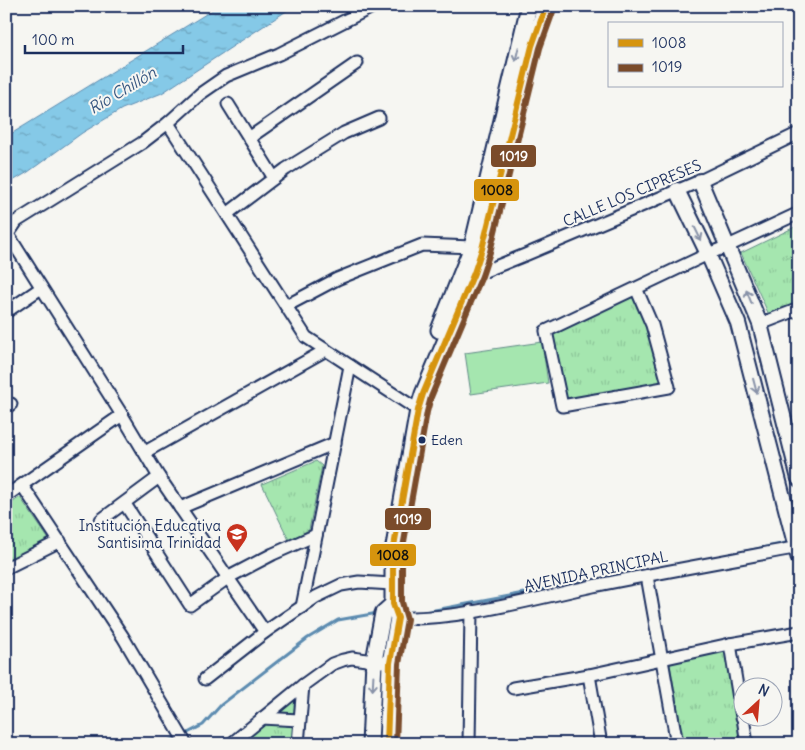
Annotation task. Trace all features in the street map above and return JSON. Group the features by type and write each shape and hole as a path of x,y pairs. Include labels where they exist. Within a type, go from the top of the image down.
{"main road":[{"path":"387,744 390,662 396,611 392,584 393,552 418,410 430,353 472,247 529,6"},
{"path":"422,394 474,273 482,248 532,46 546,6"},
{"path":"370,744 374,661 383,613 396,611"}],"street":[{"path":"265,632 180,508 7,236 17,221 142,143 168,123 200,94 226,76 279,54 374,6"},
{"path":"249,138 357,63"},
{"path":"228,104 274,178"},
{"path":"227,214 274,178 344,133 379,118"},
{"path":"168,123 306,337 418,410"},
{"name":"CALLE LOS CIPRESES","path":"474,273 485,271 525,255 700,181 799,134"},
{"path":"700,181 760,324 799,479"},
{"path":"677,190 708,254 738,324 796,530 798,551"},
{"path":"636,288 652,325 669,387 562,406 546,331 636,288 708,254 799,213"},
{"path":"286,306 337,279 422,245 472,247"},
{"path":"6,312 41,288"},
{"path":"760,324 799,309"},
{"path":"145,452 326,350"},
{"path":"302,607 350,366"},
{"path":"6,496 122,415"},
{"path":"180,508 334,443"},
{"path":"101,520 160,477"},
{"path":"22,485 122,637 186,744"},
{"path":"125,504 190,605 228,577 316,535"},
{"path":"6,568 60,541"},
{"name":"AVENIDA PRINCIPAL","path":"396,611 416,619 471,612 647,576 798,551"},
{"path":"647,576 677,744"},
{"path":"205,679 265,632 316,597 341,585 359,582 392,584"},
{"path":"469,744 471,612"},
{"path":"513,688 589,675 730,644 799,632"},
{"path":"730,644 736,678"},
{"path":"231,744 303,685 332,664 352,658 390,662"},
{"path":"589,675 601,744"},
{"path":"298,744 303,685"},
{"path":"262,718 299,720"},
{"path":"745,728 747,744"}],"green space":[{"path":"799,225 799,302 769,315 741,253"},
{"path":"634,295 648,331 663,384 565,399 552,335"},
{"path":"542,342 548,383 471,394 465,353"},
{"path":"316,461 322,466 309,530 289,540 262,484"},
{"path":"20,497 50,541 6,562 6,507"},
{"path":"726,650 732,685 732,728 739,728 742,744 684,744 669,659"},
{"path":"298,693 294,744 239,744"}],"water":[{"name":"Río Chillón","path":"219,6 294,6 162,93 122,109 82,133 28,172 6,185 6,137"}],"waterway":[{"path":"711,558 791,542"},
{"path":"419,613 626,574"},
{"path":"162,744 203,725 221,705 308,638 338,620 378,613"}],"transit line":[{"name":"1008","path":"387,744 390,663 398,618 393,604 393,552 418,410 482,249 532,46 546,6"},
{"name":"1019","path":"396,744 399,664 407,619 402,602 402,553 427,412 431,397 482,276 490,252 540,48 554,9"}],"place":[{"name":"Eden","path":"422,440"},
{"name":"Institución Educativa Santisima Trinidad","path":"237,553"}]}
